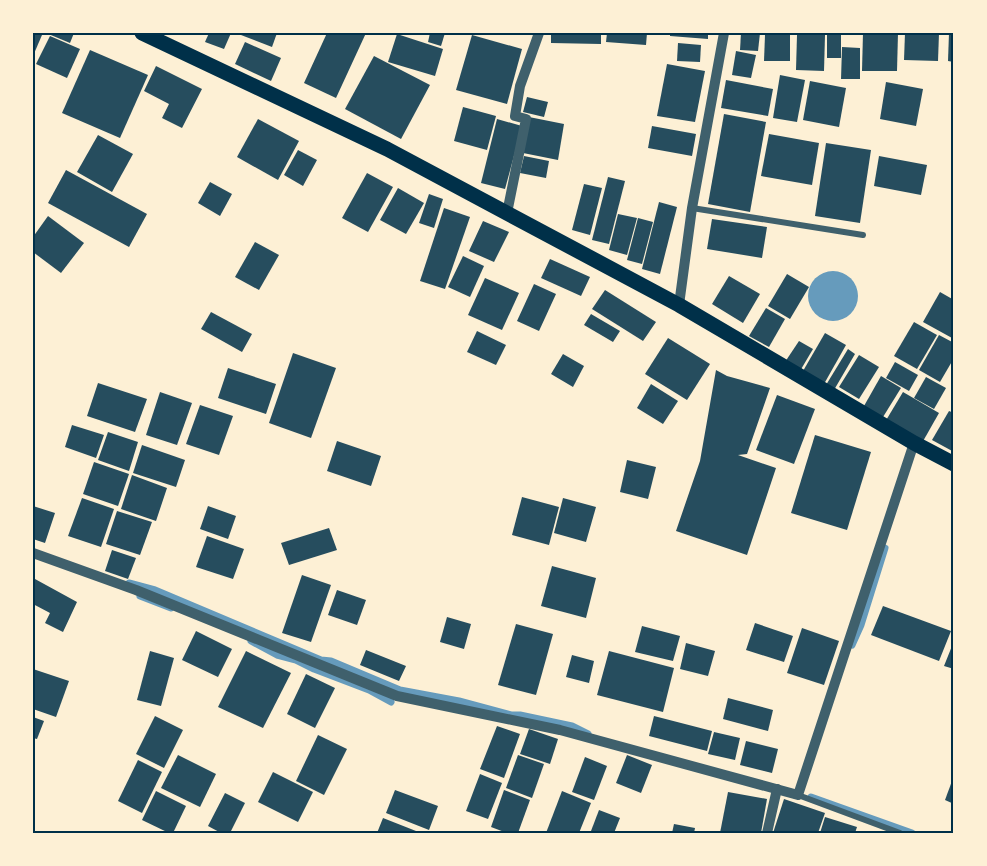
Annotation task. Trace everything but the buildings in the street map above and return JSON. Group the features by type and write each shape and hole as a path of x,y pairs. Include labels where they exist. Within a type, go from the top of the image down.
{"main road":[{"path":"142,33 387,148 679,306 954,464"}],"street":[{"path":"507,213 526,119 515,116 520,87 539,33"},
{"path":"679,306 692,208 724,33"},
{"path":"692,208 862,235"},
{"path":"798,795 914,443"},
{"path":"33,553 136,590 397,696 560,730 777,789 900,833"},
{"path":"767,833 777,789"}],"water":[{"path":"833,271 842,273 853,282 858,296 856,305 847,316 833,321 824,319 813,310 808,296 810,287 819,276"}],"waterway":[{"path":"852,645 861,625 885,548"},
{"path":"129,583 155,590 321,660 331,661 400,690 572,726 588,734"},
{"path":"140,596 171,608"},
{"path":"251,641 277,655 296,660 369,690 391,702"},
{"path":"811,797 912,833"}]}
